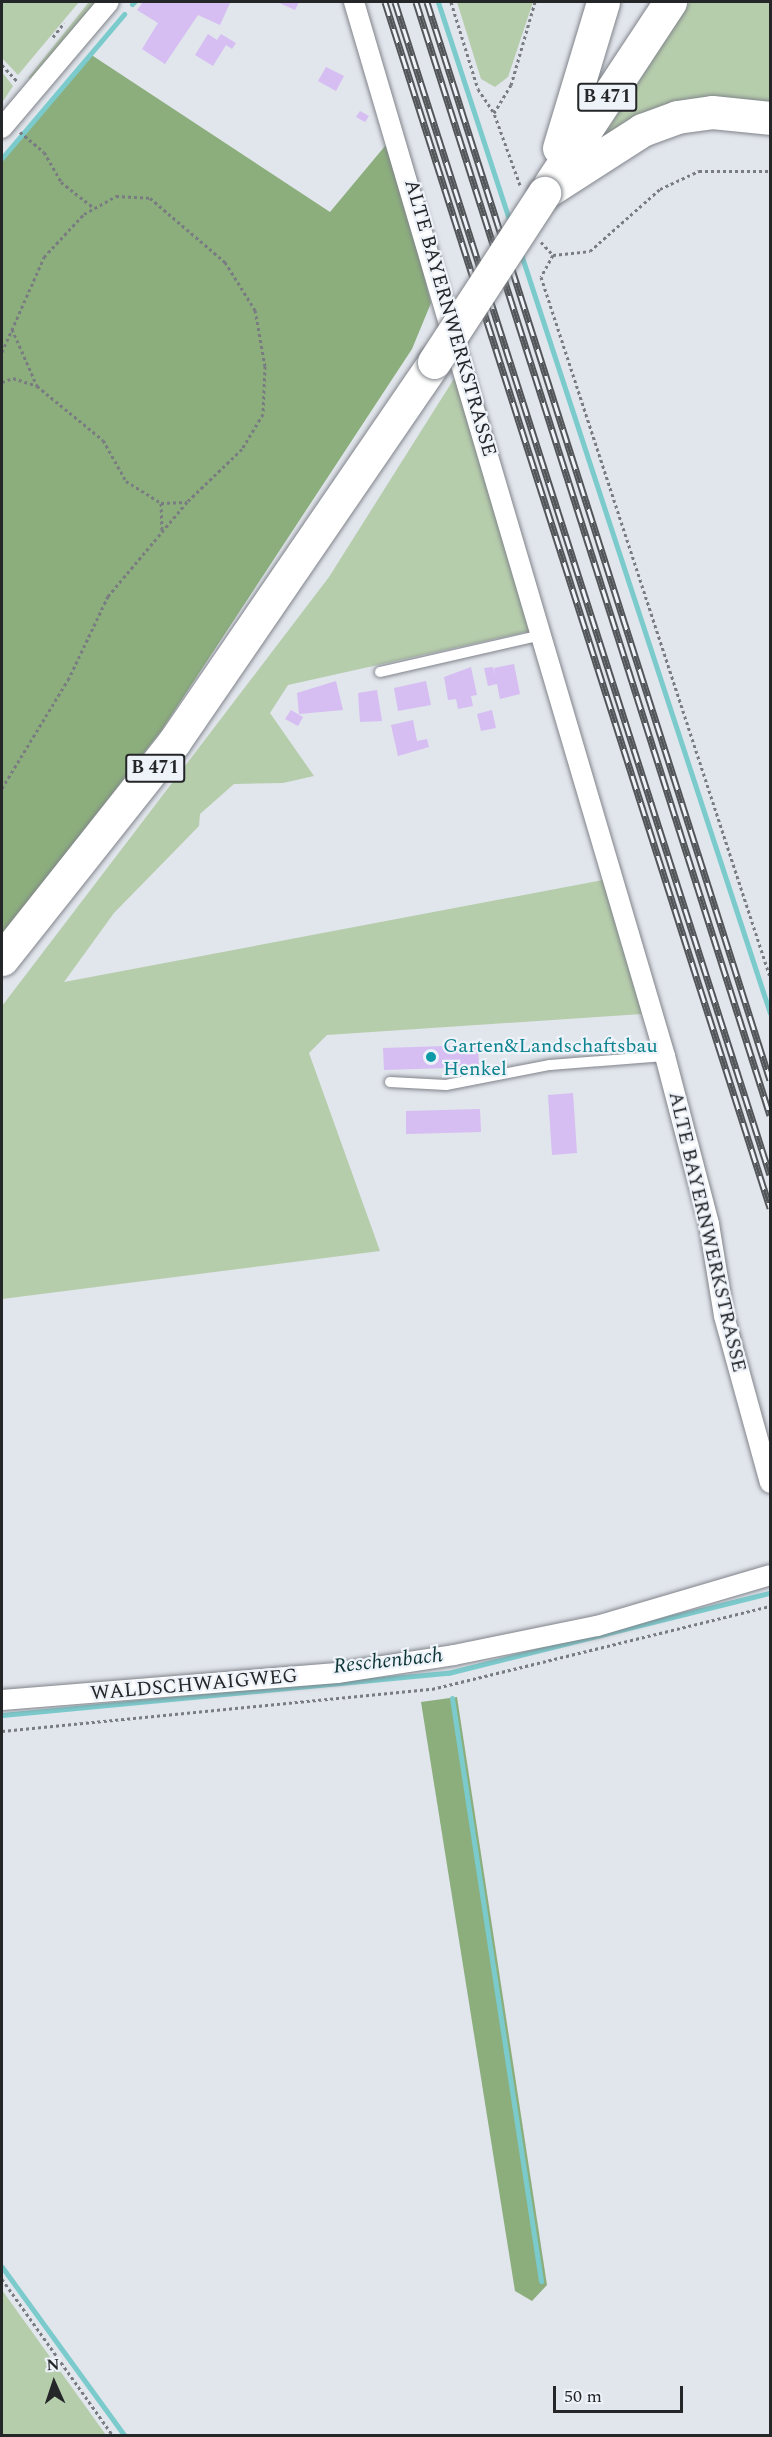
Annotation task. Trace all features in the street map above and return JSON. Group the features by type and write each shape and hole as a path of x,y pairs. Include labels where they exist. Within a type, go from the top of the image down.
{"highway":[{"path":"544,193 603,2"},
{"name":"B 471","path":"2,959 174,742 434,362 670,2"},
{"path":"544,193 642,130 677,117 712,112 771,118"}],"street":[{"path":"5,125 108,2"},
{"name":"ALTE BAYERNWERKSTRASSE","path":"354,2 665,1056 709,1224 724,1316 771,1483"},
{"name":"WALDSCHWAIGWEG","path":"2,1700 338,1673 454,1655 597,1626 771,1575"}],"lane":[{"path":"380,672 542,635"},
{"path":"390,1082 446,1085 549,1065 665,1056"}],"path":[{"path":"450,2 478,89 494,113"},
{"path":"2,65 18,82"},
{"path":"5,125 44,152 61,182 94,208"},
{"path":"2,352 44,257 94,208 116,196 150,198 225,262 255,310 265,366 263,414 242,449 187,502 108,596 69,678 2,788"},
{"path":"553,255 541,277 771,977"},
{"path":"12,329 37,386"},
{"path":"2,382 13,378 37,386 103,440 126,481 161,503 187,502"},
{"path":"161,503 162,532"},
{"path":"2,2279 113,2436"}],"green space":[{"path":"2,2 79,2 18,75 2,58"},
{"path":"89,2 101,2 35,80 28,78"},
{"path":"457,2 533,2 508,77 495,87 481,79"},
{"path":"690,2 770,2 770,108 602,138"},
{"path":"90,54 330,212 390,140 431,303 412,349 161,731 2,936 2,161"},
{"path":"2,72 13,86 2,103"},
{"path":"457,374 530,631 288,685 270,713 314,776 283,783 234,784 200,814 199,826 114,913 64,982 603,880 642,1014 327,1035 309,1053 380,1251 2,1299 2,1006 329,577"},
{"path":"457,1697 547,2285 532,2301 515,2291 421,1702"},
{"path":"2,2290 106,2435 2,2435"}],"building":[{"path":"143,2 230,3 220,25 198,15 165,64 142,49 158,23 137,10"},
{"path":"277,2 299,2 295,10"},
{"path":"208,34 217,40 221,34 236,43 232,49 226,45 213,66 195,55"},
{"path":"326,67 344,76 336,91 318,81"},
{"path":"360,111 369,116 365,122 356,117"},
{"path":"514,664 520,694 500,699 497,684 488,686 484,668 493,667 495,676 494,668"},
{"path":"471,667 477,695 471,696 473,706 458,709 456,699 448,700 444,677"},
{"path":"336,681 343,710 299,714 297,693"},
{"path":"426,681 431,705 398,711 394,688"},
{"path":"377,690 382,721 360,722 358,693"},
{"path":"291,710 303,717 298,726 285,719"},
{"path":"492,710 496,728 481,731 477,714"},
{"path":"413,720 417,741 427,739 429,747 398,756 391,725"},
{"name":"Garten&Landschaftsbau Henkel","path":"478,1045 479,1067 384,1070 383,1048"},
{"path":"573,1093 577,1153 552,1155 548,1095"},
{"path":"480,1109 481,1132 406,1134 406,1111"}],"waterway":[{"path":"438,2 510,222"},
{"path":"2,158 124,14"},
{"path":"520,251 770,1013"},
{"name":"Reschenbach","path":"2,1715 448,1673 770,1593"},
{"path":"452,1698 541,2281"},
{"name":"Reschenbach","path":"2,2267 125,2436"}],"railway":[{"path":"385,2 770,1208"},
{"path":"395,2 770,1175"},
{"path":"416,2 770,1115"},
{"path":"427,2 770,1080"}],"place":[{"name":"Garten&Landschaftsbau Henkel","path":"431,1057"}]}
